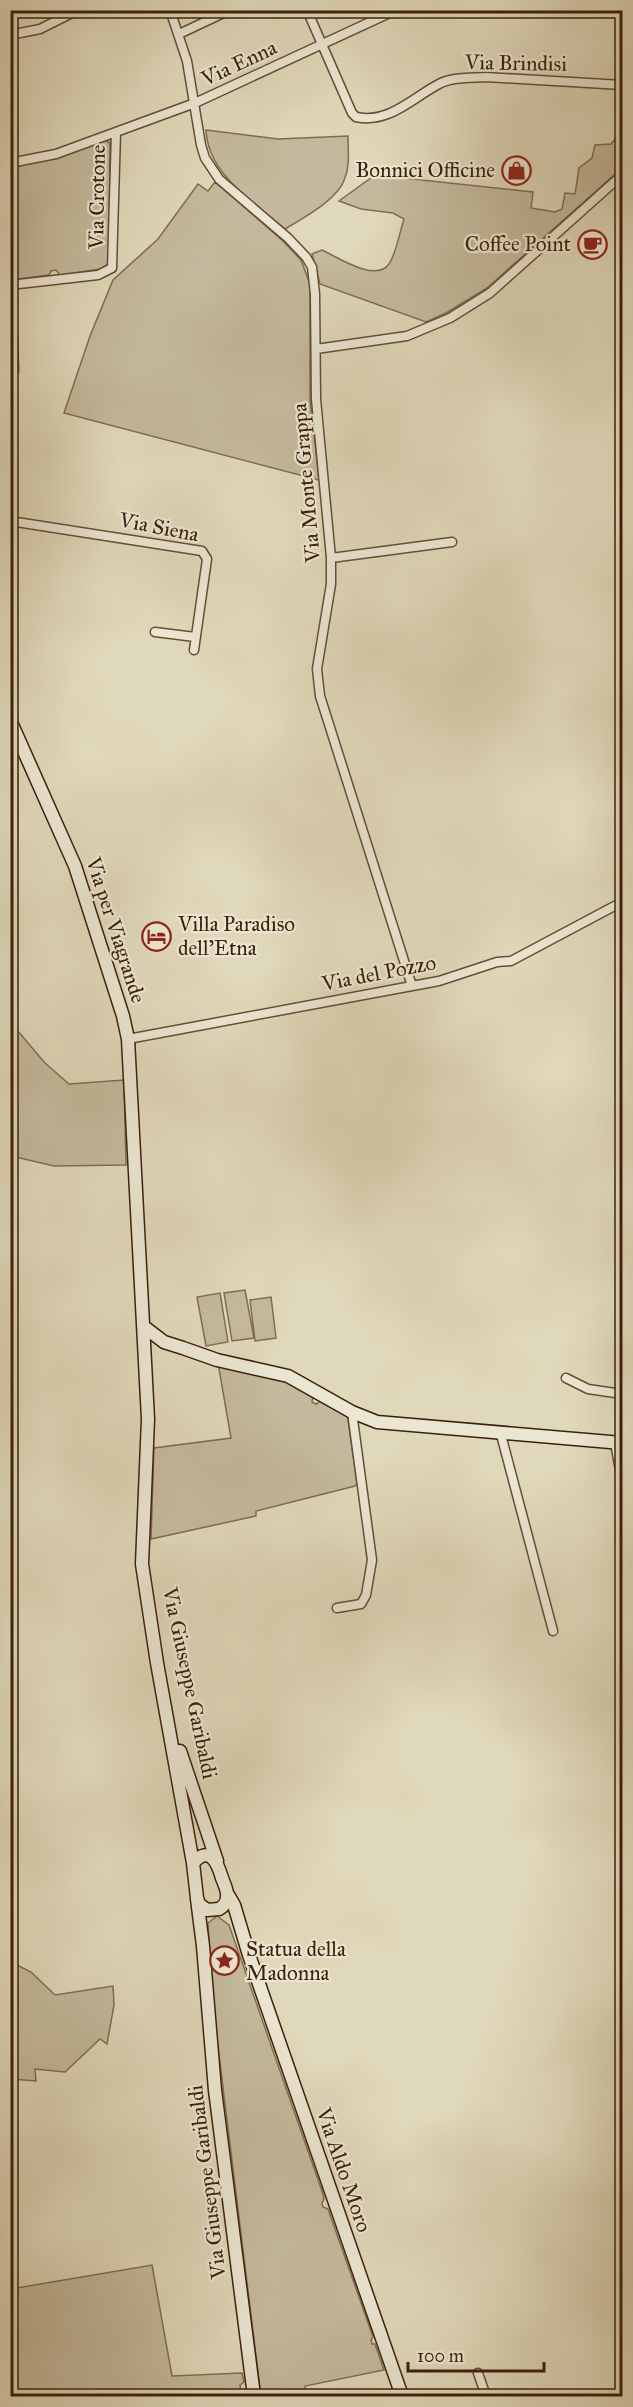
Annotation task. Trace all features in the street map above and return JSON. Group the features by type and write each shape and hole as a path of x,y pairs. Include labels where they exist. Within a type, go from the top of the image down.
{"main road":[{"name":"Via per Viagrande","path":"10,720 75,866 123,1016 128,1039 143,1326"},
{"path":"143,1326 164,1341 217,1360 288,1376 352,1412 377,1422 619,1443"},
{"name":"Via Giuseppe Garibaldi","path":"143,1326 148,1419 142,1564 157,1663 194,1863 205,1961 215,2090 254,2397"},
{"name":"Via Giuseppe Garibaldi","path":"142,1547 183,1762 227,1893 234,1905 249,1955"},
{"path":"194,1863 203,1856 217,1861"},
{"path":"205,1961 206,1923 214,1911 225,1904 227,1893"},
{"path":"197,1898 201,1906 226,1915 232,1921 249,1955"},
{"name":"Via Aldo Moro","path":"249,1955 402,2397"}],"street":[{"path":"10,35 40,29 78,10"},
{"name":"Via Monte Grappa","path":"170,10 179,34 195,103 201,145 211,168 227,187 298,247 312,267 315,281 316,399 332,558 331,584 317,669 320,696 412,986"},
{"path":"179,34 230,10"},
{"name":"Via Brindisi","path":"307,10 352,113 356,117 389,115 440,84 465,78 486,77 622,85"},
{"name":"Via Enna","path":"10,163 56,154 195,103 396,10"},
{"name":"Via Crotone","path":"11,285 98,275 112,268 116,132"},
{"path":"316,349 407,336 450,318 490,293 622,176"},
{"path":"11,285 14,371"},
{"name":"Via Siena","path":"10,520 202,551 207,559 194,650"},
{"path":"332,558 452,543"},
{"path":"155,632 195,637"},
{"name":"Via del Pozzo","path":"128,1039 439,981 526,955 622,902"},
{"path":"566,1378 588,1389 622,1394"},
{"path":"337,1608 361,1604 366,1595 372,1560 352,1412"},
{"path":"500,1431 553,1631"},
{"path":"619,1443 622,1481"},
{"path":"478,2373 486,2397"}],"shaded area":[{"path":"206,130 278,139 348,136 347,173 336,193 310,214 285,229 247,198 224,174 215,161"},
{"path":"619,134 622,134 622,168 487,288 446,313 426,322 320,284 312,254 322,250 346,263 366,270 383,269 389,264 396,249 404,219 393,213 361,209 339,201 375,175 533,192 531,208 555,212 562,209 565,193 575,194 579,168 592,158 595,145 611,144"},
{"path":"105,140 110,143 109,263 101,269 60,275 56,270 51,271 49,275 11,280 10,167 60,157"},
{"path":"215,182 283,241 301,260 310,284 310,399 319,480 64,413 90,336 113,280 158,239 198,184 208,191"},
{"path":"11,1023 45,1063 69,1084 124,1080 126,1165 54,1166 11,1156"},
{"path":"245,1290 254,1338 232,1341 224,1293"},
{"path":"220,1293 228,1342 206,1346 197,1297"},
{"path":"271,1297 276,1338 255,1341 250,1300"},
{"path":"218,1363 286,1379 313,1396 312,1402 316,1404 320,1401 347,1413 357,1483 355,1486 256,1511 256,1516 151,1539 154,1448 231,1438"},
{"path":"217,1916 229,1925 323,2194 323,2207 328,2209 373,2337 372,2344 375,2344 384,2370 305,2386 306,2396 261,2396 212,1998 208,1923"},
{"path":"11,1962 31,1972 55,1995 113,1986 114,2005 107,2044 100,2039 65,2072 35,2069 36,2081 11,2079"},
{"path":"152,2265 172,2376 242,2373 244,2382 240,2385 241,2393 246,2392 247,2396 11,2396 11,2289"}],"place":[{"name":"Bonnici Officine","path":"516,170"},
{"name":"Coffee Point","path":"592,244"},
{"name":"Villa Paradiso dell'Etna","path":"157,936"},
{"name":"Statua della Madonna","path":"225,1961"}]}
